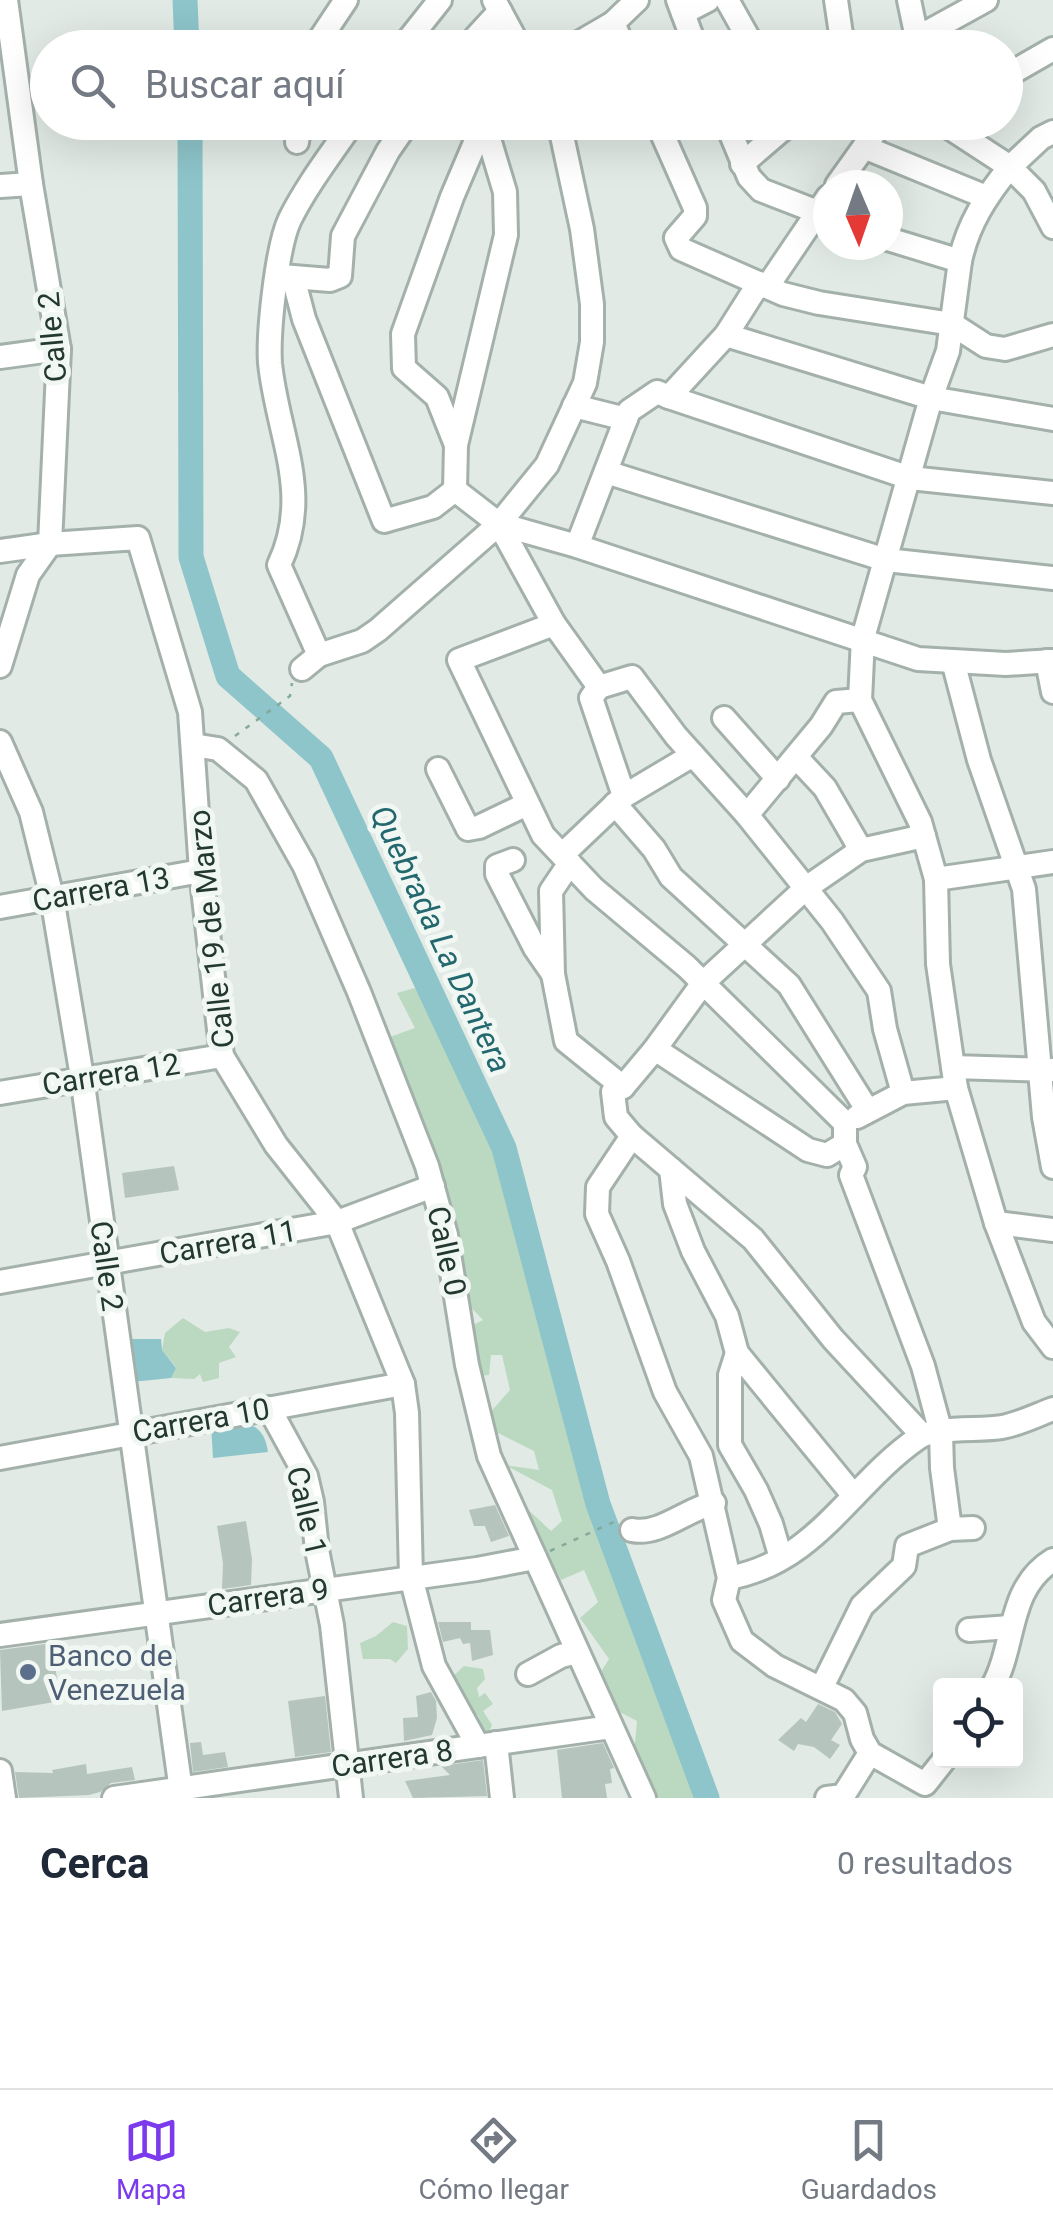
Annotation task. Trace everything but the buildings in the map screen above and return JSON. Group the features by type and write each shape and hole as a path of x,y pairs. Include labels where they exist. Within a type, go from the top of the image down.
{"street":[{"path":"326,30 346,0"},
{"path":"416,30 440,0"},
{"path":"600,30 637,0"},
{"path":"689,30 680,6 708,0"},
{"path":"727,0 744,30"},
{"path":"836,0 840,30"},
{"path":"908,30 910,0"},
{"path":"931,30 986,0"},
{"path":"478,30 497,3 511,30"},
{"name":"Calle 2","path":"0,666 28,574 50,544 59,349 5,10"},
{"path":"613,22 616,30"},
{"path":"1023,66 1053,49"},
{"path":"1053,132 1041,138 1010,168 986,197 965,238 940,380 931,398 863,638 860,700 920,822 936,879 938,964 955,1078 996,1223 1053,1347"},
{"path":"341,140 288,223 285,276 272,300 270,362 296,494 289,544 279,565 310,662 362,641 378,630 500,524 547,465 585,383 592,342 592,304 575,184 564,140"},
{"path":"285,276 330,280 340,276 342,236 396,140"},
{"path":"456,445 437,397 404,368 403,334 452,196 477,140"},
{"path":"285,276 384,521 433,508 455,490 456,445 506,235 505,192 489,140"},
{"path":"666,140 696,208 676,238 682,249 763,285 819,303 952,324 986,346 1004,349 1053,335"},
{"path":"733,140 742,164 761,190 813,205"},
{"path":"742,164 770,140"},
{"path":"848,170 869,140"},
{"path":"970,140 1034,190 1053,227"},
{"path":"864,147 986,197"},
{"path":"0,186 31,184"},
{"path":"669,396 726,335 813,222"},
{"path":"903,244 960,262"},
{"path":"726,335 931,398 1053,419"},
{"path":"0,357 59,349"},
{"path":"577,546 626,419 657,392 910,478 1053,494"},
{"path":"574,406 626,419"},
{"path":"606,472 886,560 1053,578"},
{"path":"455,490 500,524 918,658 1006,664 1050,661 1053,692"},
{"path":"500,524 554,624 598,688"},
{"name":"Calle 19 de Marzo","path":"50,544 138,538 190,712 201,871 222,1056 276,1144 337,1222 403,1384 411,1577 434,1666 487,1745"},
{"path":"0,551 50,544"},
{"path":"554,624 459,660 544,835 594,889 703,983 839,1141"},
{"path":"953,661 979,760 1024,889 1046,1070 1053,1166"},
{"path":"868,1111 790,985 671,876 620,800 591,698 598,688 632,677 832,920 879,991 885,1029 904,1092"},
{"path":"747,814 778,780 836,702 860,700"},
{"path":"724,718 778,780"},
{"name":"Calle 2","path":"0,742 31,812 52,897 82,1078 181,1793"},
{"name":"Calle 0","path":"193,744 218,749 256,780 304,865 360,992 433,1186 454,1273 477,1415 489,1456 644,1798"},
{"path":"623,1087 566,1040 553,974 551,891 566,859 620,800 693,754"},
{"path":"796,757 826,788 861,850"},
{"path":"438,769 468,829 527,804"},
{"path":"924,836 861,850 806,888 703,983 655,1049 623,1087 613,1092 616,1117 632,1136 753,1239 833,1339 931,1434"},
{"path":"513,860 496,866 497,874 534,948 553,974"},
{"path":"936,879 1053,862"},
{"name":"Carrera 13","path":"0,907 201,871"},
{"path":"655,1049 808,1150 839,1141"},
{"name":"Carrera 12","path":"0,1093 222,1056"},
{"path":"822,1687 862,1606 904,1566 906,1546 962,1528 931,1434 924,1366 850,1175 842,1175 828,1166 839,1141 868,1111 904,1092 955,1078 1046,1070"},
{"path":"632,1136 598,1187 597,1214 618,1261 664,1392 701,1456 728,1578 724,1600 742,1641 776,1666 844,1700 855,1713 870,1753 925,1784 938,1768"},
{"path":"671,1169 674,1204 693,1252 728,1316 736,1354 730,1375 730,1445 756,1490 781,1558"},
{"name":"Carrera 11","path":"0,1282 337,1222 433,1186"},
{"path":"996,1223 1053,1230"},
{"path":"736,1354 854,1496"},
{"name":"Carrera 10","path":"0,1458 403,1384"},
{"name":"Calle 1","path":"269,1408 306,1476 325,1589 351,1798"},
{"path":"728,1578 756,1572 814,1538 854,1496 931,1434 1005,1427 1053,1409"},
{"path":"632,1530 645,1532 696,1507 714,1503"},
{"name":"Carrera 9","path":"0,1635 535,1558"},
{"path":"997,1678 1019,1598 1040,1568 1053,1560"},
{"path":"969,1630 1010,1627"},
{"path":"528,1674 561,1656 578,1652"},
{"name":"Carrera 8","path":"114,1798 181,1793 611,1727"},
{"path":"487,1745 502,1798"},
{"path":"827,1798 842,1796 870,1753"},
{"path":"0,1772 4,1798"}],"path":[{"path":"218,749 290,696 290,685 310,662"},
{"path":"535,1558 620,1518 632,1530"}],"green space":[{"path":"415,988 504,1148 598,1504 717,1798 656,1798 634,1753 637,1721 612,1708 599,1675 609,1659 580,1618 598,1602 584,1570 561,1580 522,1504 551,1531 562,1521 552,1490 505,1465 539,1470 534,1451 480,1424 510,1390 502,1355 491,1355 489,1375 469,1377 463,1330 483,1320 457,1293 387,1038 415,1028 397,993"},
{"path":"183,1318 205,1332 229,1328 240,1332 229,1347 236,1357 219,1363 219,1378 203,1382 200,1374 194,1379 171,1378 176,1367 162,1350 165,1333"},
{"path":"393,1622 407,1626 408,1649 396,1663 390,1659 363,1659 360,1643"},
{"path":"464,1666 483,1669 485,1679 477,1688 479,1697 485,1693 493,1704 483,1711 492,1725 489,1732 483,1731 478,1715 462,1716 447,1682"}],"water":[{"path":"130,1339 161,1339 162,1350 176,1368 171,1378 132,1382"},
{"path":"238,1421 259,1431 268,1452 213,1458 211,1424"}],"waterway":[{"name":"Quebrada La Dantera","path":"185,0 186,30"},
{"name":"Quebrada La Dantera","path":"190,140 191,557 228,676 321,758 504,1148 598,1504 707,1798"}],"place":[{"name":"Banco de Venezuela","path":"28,1672"}]}
